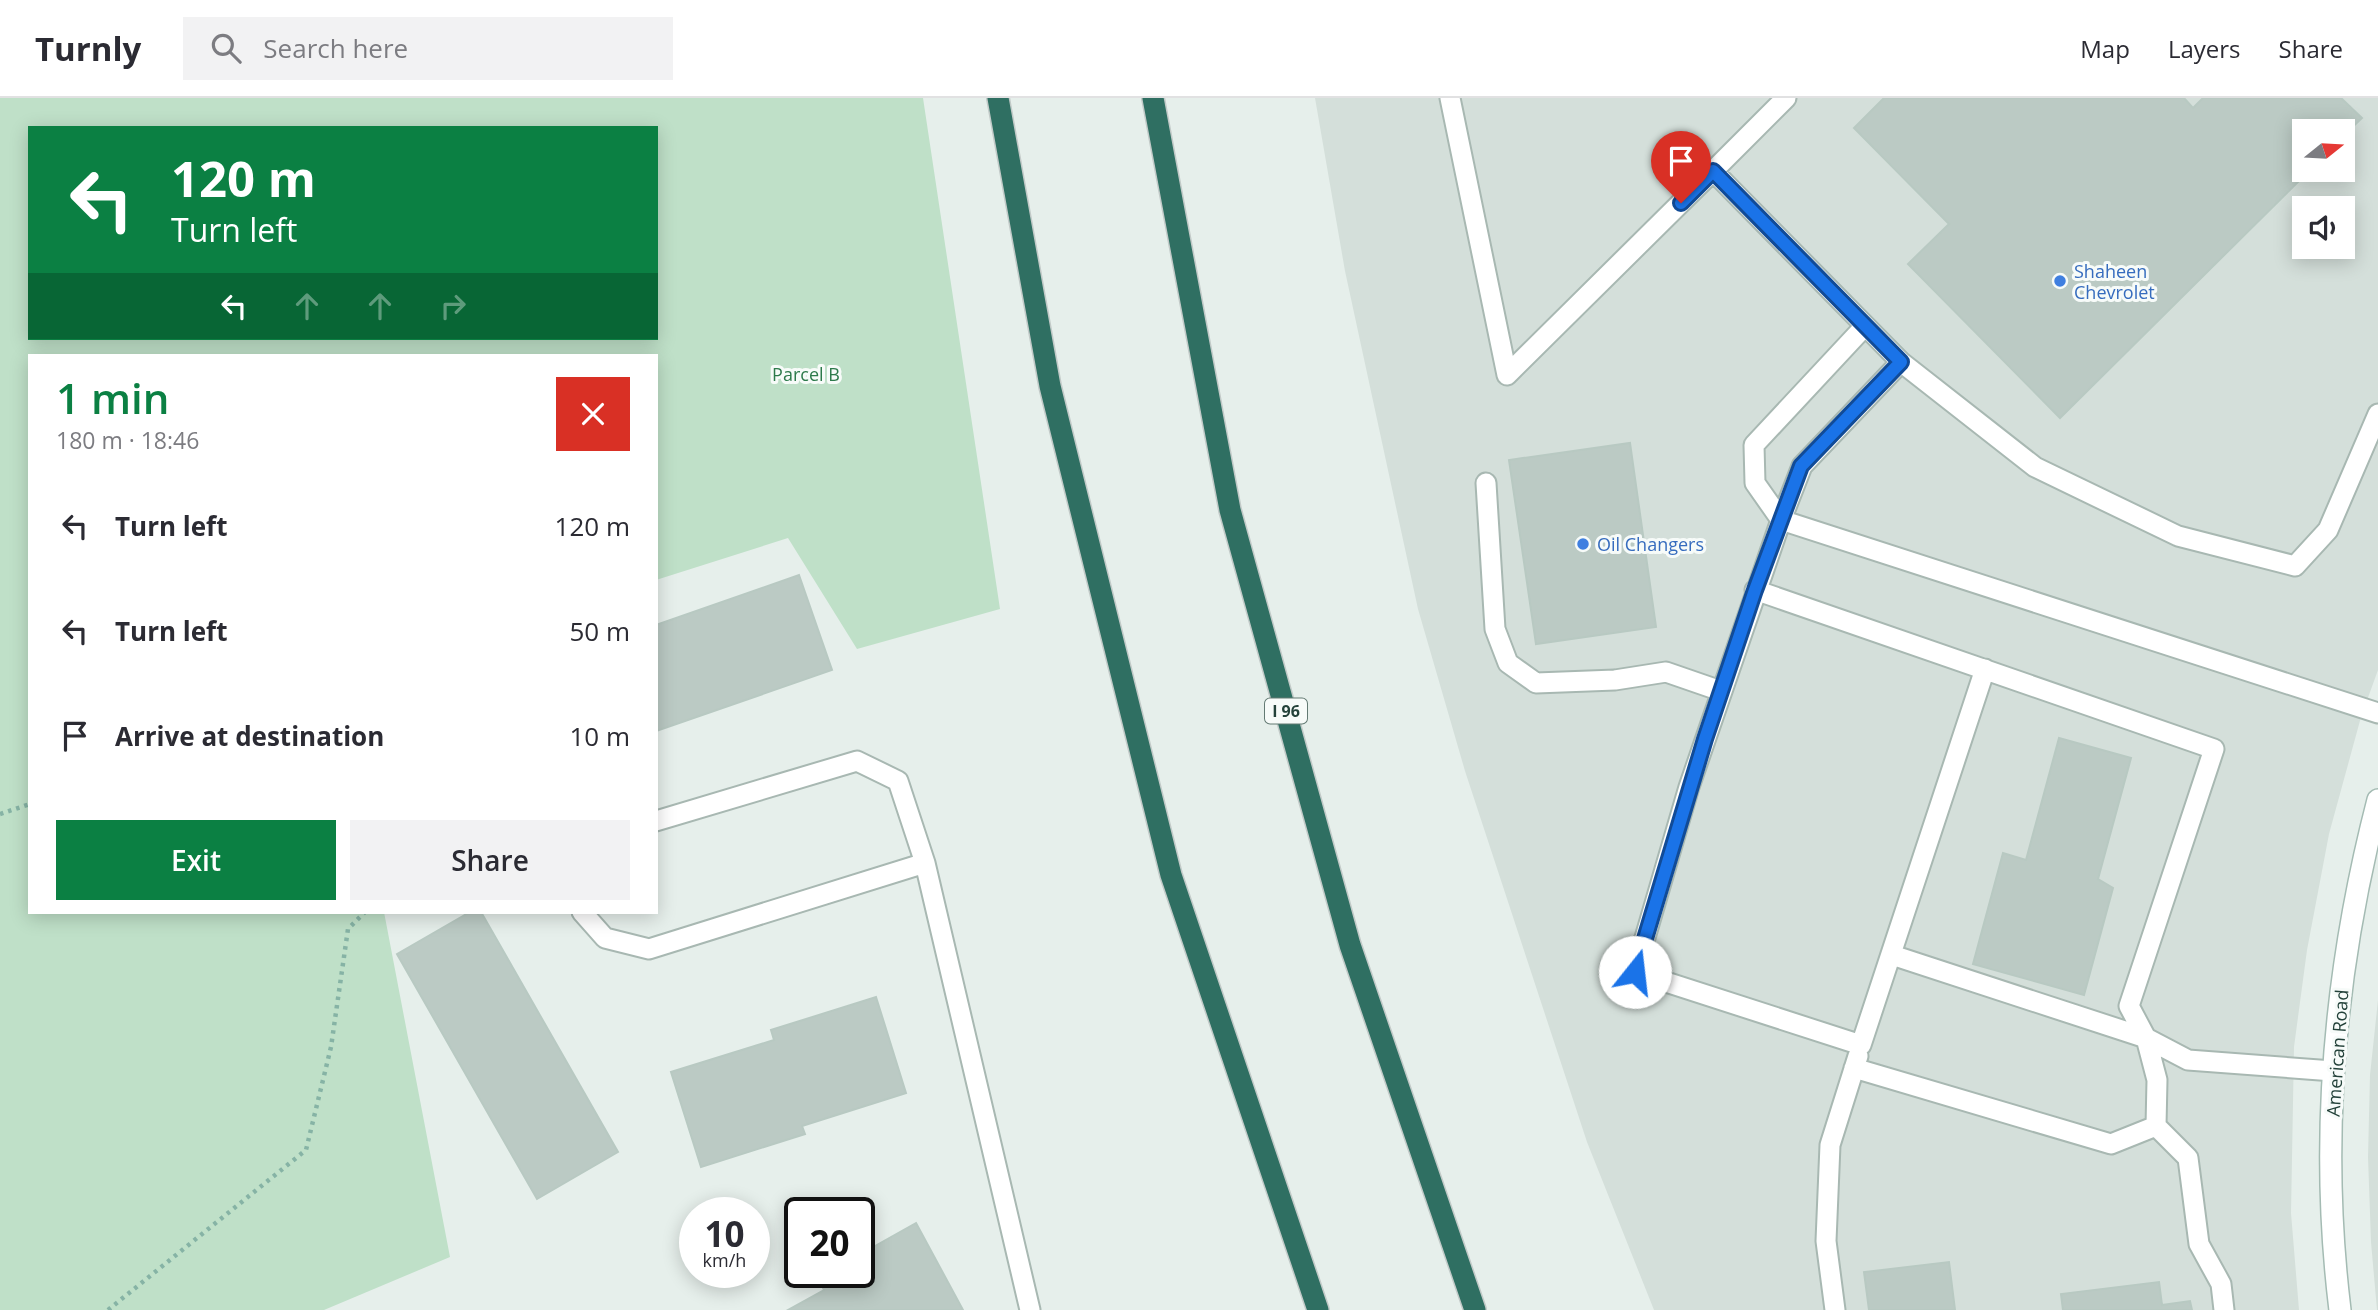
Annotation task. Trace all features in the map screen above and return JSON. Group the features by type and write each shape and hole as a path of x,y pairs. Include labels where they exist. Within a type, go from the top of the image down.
{"highway":[{"path":"998,98 1049,386 1171,875 1318,1310"},
{"name":"I 96","path":"1153,98 1230,510 1350,945 1475,1310"}],"street":[{"name":"American Road","path":"2340,1310 2331,1208 2333,1071 2345,963 2367,841 2378,800"}],"lane":[{"path":"1450,98 1507,375 1786,98"},
{"path":"1713,171 1901,362 2035,467 2178,536 2295,566 2328,530 2378,414"},
{"path":"1865,326 1755,445 1755,483 1781,520 2378,713"},
{"path":"1861,1045 1635,972 1686,798 1721,691 1801,466 1901,362"},
{"path":"1486,483 1495,629 1508,663 1536,682 1615,680 1666,672 1721,691"},
{"path":"1755,590 2214,749 2129,1006 2146,1038 2157,1080 2156,1126 2188,1157 2199,1244 2221,1284 2224,1310"},
{"path":"1835,1310 1826,1241 1830,1145 1984,669"},
{"path":"658,820 857,761 898,781 925,863 1030,1310"},
{"path":"584,914 605,938 649,949 925,863"},
{"path":"1892,955 2146,1038 2188,1060 2333,1071"},
{"path":"1854,1068 2111,1144 2156,1126"}],"path":[{"path":"0,814 28,805"},
{"path":"108,1310 306,1150 331,1047 348,929 363,914"}],"shaded area":[{"path":"1315,98 2378,98 2378,670 2361,717 2329,834 2307,950 2294,1047 2291,1213 2299,1310 1654,1310 1587,1142 1465,771 1418,609 1345,271"},
{"path":"2378,1000 2377,1310 2368,1157 2370,1075"}],"green space":[{"name":"Parcel B","path":"0,98 923,98 1000,609 857,649 788,538 658,579 658,354 28,354 28,914 384,914 450,1257 324,1310 0,1310"}],"building":[{"path":"1884,98 2184,98 2193,108 2203,98 2341,98 2362,118 2356,124 2356,119 2292,119 2292,182 2298,182 2060,418 1908,264 1949,224 1854,128"},
{"name":"Oil Changers","path":"1630,443 1656,627 1536,644 1509,460"},
{"path":"799,575 832,670 658,730 658,624"},
{"path":"2059,738 2131,758 2098,879 2113,888 2084,995 1973,964 2003,853 2026,860"},
{"path":"467,914 482,914 618,1152 537,1199 397,954"},
{"path":"876,997 906,1093 802,1126 805,1134 701,1167 671,1072 774,1040 771,1030"},
{"path":"916,1223 963,1310 788,1310 824,1290 823,1288 875,1288 875,1246"},
{"path":"1949,1262 1955,1310 1869,1310 1864,1272"},
{"path":"2159,1282 2162,1305 2190,1301 2192,1310 2063,1310 2061,1294"}],"place":[{"name":"Shaheen Chevrolet","path":"2060,281"},
{"name":"Oil Changers","path":"1583,544"}],"route":[{"path":"1635,972 1705,739 1755,590 1801,466 1901,362 1713,171 1681,203"}]}
